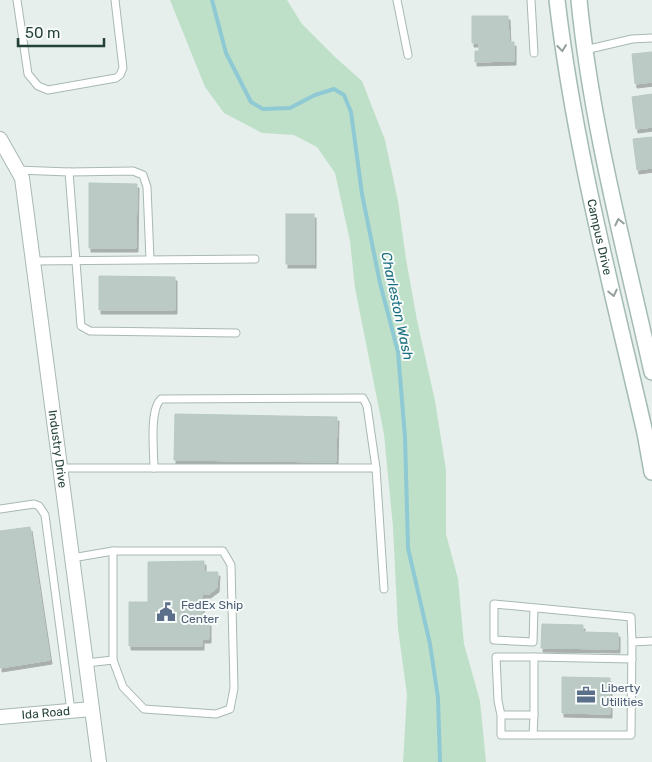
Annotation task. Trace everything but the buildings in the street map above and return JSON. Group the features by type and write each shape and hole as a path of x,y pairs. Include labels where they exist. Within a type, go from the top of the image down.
{"street":[{"name":"Campus Drive","path":"556,0 573,115 645,433 652,472"},
{"name":"Campus Drive","path":"579,0 585,50 609,178 652,372"},
{"name":"Industry Drive","path":"0,139 22,178 99,762"},
{"name":"Ida Road","path":"0,717 92,709"}],"lane":[{"path":"17,0 28,74 38,86 48,90 120,76 123,68 115,0"},
{"path":"397,0 408,55"},
{"path":"531,0 534,53"},
{"path":"585,50 632,38 652,38"},
{"path":"17,170 69,172 133,171 143,175 147,187 150,259"},
{"path":"69,172 77,260 80,326 90,331 236,333"},
{"path":"33,261 255,259"},
{"path":"154,468 154,412 157,403 161,399 363,398 367,406 376,468 384,589"},
{"path":"60,468 376,468"},
{"path":"0,509 34,504 39,506 45,515 71,711"},
{"path":"72,558 113,551 223,551 231,565 234,688 230,709 216,714 144,709 123,687 113,660 113,551"},
{"path":"534,608 533,642 494,640 494,604 522,605 534,608 631,617 632,642 632,659 631,735 501,734 496,657 632,659"},
{"path":"632,642 652,641"},
{"path":"533,735 534,657"},
{"path":"86,663 113,660"},
{"path":"501,715 534,715"}],"green space":[{"path":"170,0 287,0 302,24 362,81 385,140 398,201 417,320 435,401 446,470 446,534 458,579 464,644 480,701 486,762 403,762 407,695 398,629 393,527 384,434 355,288 350,241 335,173 317,147 294,135 262,133 224,113 205,87"}],"waterway":[{"name":"Charleston Wash","path":"212,0 226,53 251,102 263,109 290,108 315,95 334,89 344,95 351,112 362,194 380,283 398,352 405,437 408,548 430,644 438,698 440,762"}],"place":[{"name":"FedEx Ship Center","path":"166,612"},
{"name":"Liberty Utilities","path":"586,695"}]}
